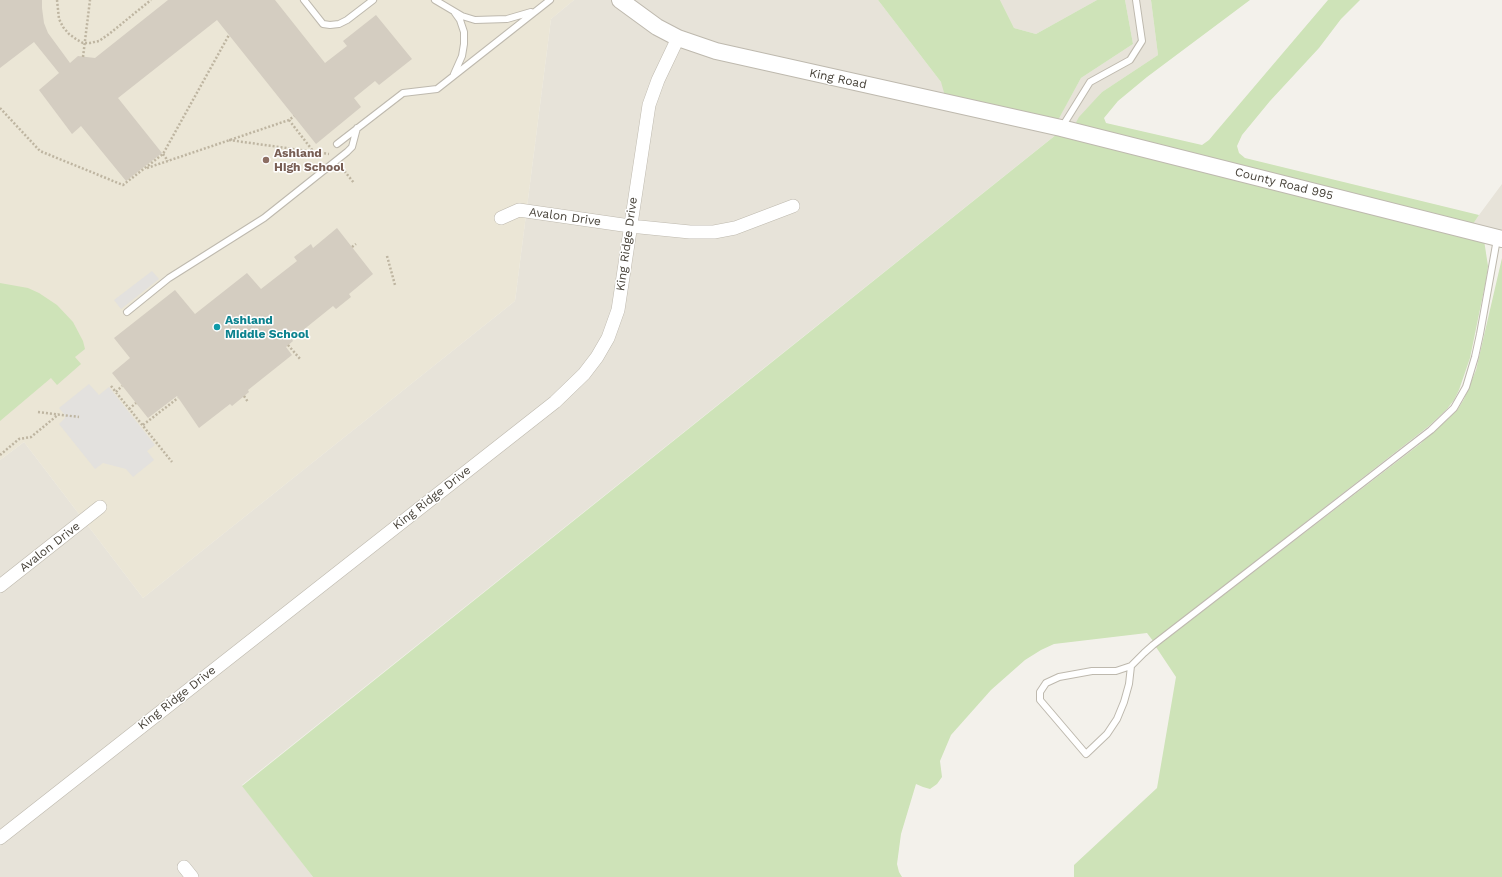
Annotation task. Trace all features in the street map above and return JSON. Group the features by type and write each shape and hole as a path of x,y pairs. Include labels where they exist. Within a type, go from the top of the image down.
{"street":[{"name":"King Road","path":"620,0 657,27 678,38 716,51 1064,129"},
{"name":"King Ridge Drive","path":"0,838 555,402 584,374 597,357 608,338 618,310 649,106 658,80 678,38"},
{"name":"County Road 995","path":"1064,129 1500,238"},
{"name":"Avalon Drive","path":"501,218 519,210 630,226 690,232 714,232 735,228 793,206"},
{"name":"Avalon Drive","path":"0,586 100,508"}],"lane":[{"path":"304,0 323,24 330,25 339,24 347,20 373,0"},
{"path":"435,0 454,12 475,20 508,19 518,17 540,8"},
{"path":"337,144 403,93 437,89 550,0"},
{"path":"1064,129 1090,82 1130,60 1142,41 1136,0"},
{"path":"451,78 460,61 464,44 464,32 460,20 454,12"},
{"path":"127,312 169,278 264,218 342,156 352,147 357,128"},
{"path":"1131,666 1129,684 1117,719 1107,734 1086,754 1040,700 1040,692 1046,683 1059,677 1092,671 1116,671 1131,666 1153,645 1424,435 1454,408 1466,387 1475,357 1500,238"}],"path":[{"path":"57,0 58,11 63,27 69,34 85,43 99,41 151,0"},
{"path":"83,57 90,0"},
{"path":"0,108 40,151 123,185 163,154 229,35"},
{"path":"144,168 289,120 294,116"},
{"path":"289,120 314,152"},
{"path":"229,140 332,154"},
{"path":"163,154 168,161"},
{"path":"342,168 354,183"},
{"path":"352,247 356,244"},
{"path":"388,256 395,285"},
{"path":"288,345 301,360"},
{"path":"111,386 172,462"},
{"path":"116,392 122,386"},
{"path":"244,396 248,402"},
{"path":"143,425 178,398"},
{"path":"129,409 136,403"},
{"path":"38,412 79,417"},
{"path":"0,455 19,440 31,437 59,414"}],"shaded area":[{"name":"Ashland High School","path":"0,0 574,0 551,19 515,301 143,598 24,442 0,460"},
{"path":"574,0 878,0 941,82 1061,114 1081,78 1133,44 1125,0 1151,0 1158,55 1102,92 1074,125 1057,134 1048,141 242,785 313,877 0,877 0,460 24,442 143,598 515,301 551,19"},
{"path":"1000,0 1097,0 1036,34 1014,28"},
{"path":"1502,184 1502,232 1473,224 1479,215"},
{"path":"152,271 159,279 121,309 114,300"},
{"path":"89,384 99,395 109,387 155,445 147,451 154,460 133,477 126,469 103,463 95,469 59,424 65,418 65,415 59,408"}],"green space":[{"path":"878,0 1000,0 1014,28 1036,34 1097,0 1125,0 1133,44 1081,78 1057,122 945,96 941,82"},
{"path":"1151,0 1250,0 1147,77 1118,101 1104,118 1106,123 1202,145 1209,140 1328,0 1360,0 1341,19 1319,48 1270,101 1242,135 1237,146 1239,153 1245,158 1479,215 1473,224 1074,126 1079,117 1102,92 1158,55"},
{"path":"1057,134 1484,240 1488,266 1486,280 1470,358 1454,400 1429,426 1153,641 1147,633 1054,644 1025,660 991,690 951,735 940,761 942,777 937,784 930,789 916,784 901,834 897,864 902,877 313,877 242,786"},
{"path":"1502,258 1502,877 1074,877 1074,865 1157,788 1176,677 1156,647 1420,444 1458,409 1464,399 1476,370"},
{"path":"0,283 28,288 39,293 57,305 73,322 83,341 85,349 75,357 81,364 57,385 51,378 0,421"}],"building":[{"name":"Ashland High School","path":"0,0 42,0 44,23 48,33 70,63 78,56 95,58 168,0 275,0 325,63 347,46 343,41 376,15 412,59 379,85 375,81 354,98 361,107 316,144 217,20 118,98 162,153 126,181 81,126 72,134 39,90 59,73 34,42 0,68"},
{"name":"Ashland Middle School","path":"337,228 373,274 349,294 351,297 336,309 333,306 292,339 293,341 286,347 292,355 248,390 249,392 232,406 230,404 199,428 177,396 148,418 112,373 130,358 114,338 175,290 195,314 247,273 261,289 297,261 294,257 311,244 313,248"}],"place":[{"name":"Ashland High School","path":"266,160"},
{"name":"Ashland Middle School","path":"217,327"}]}
